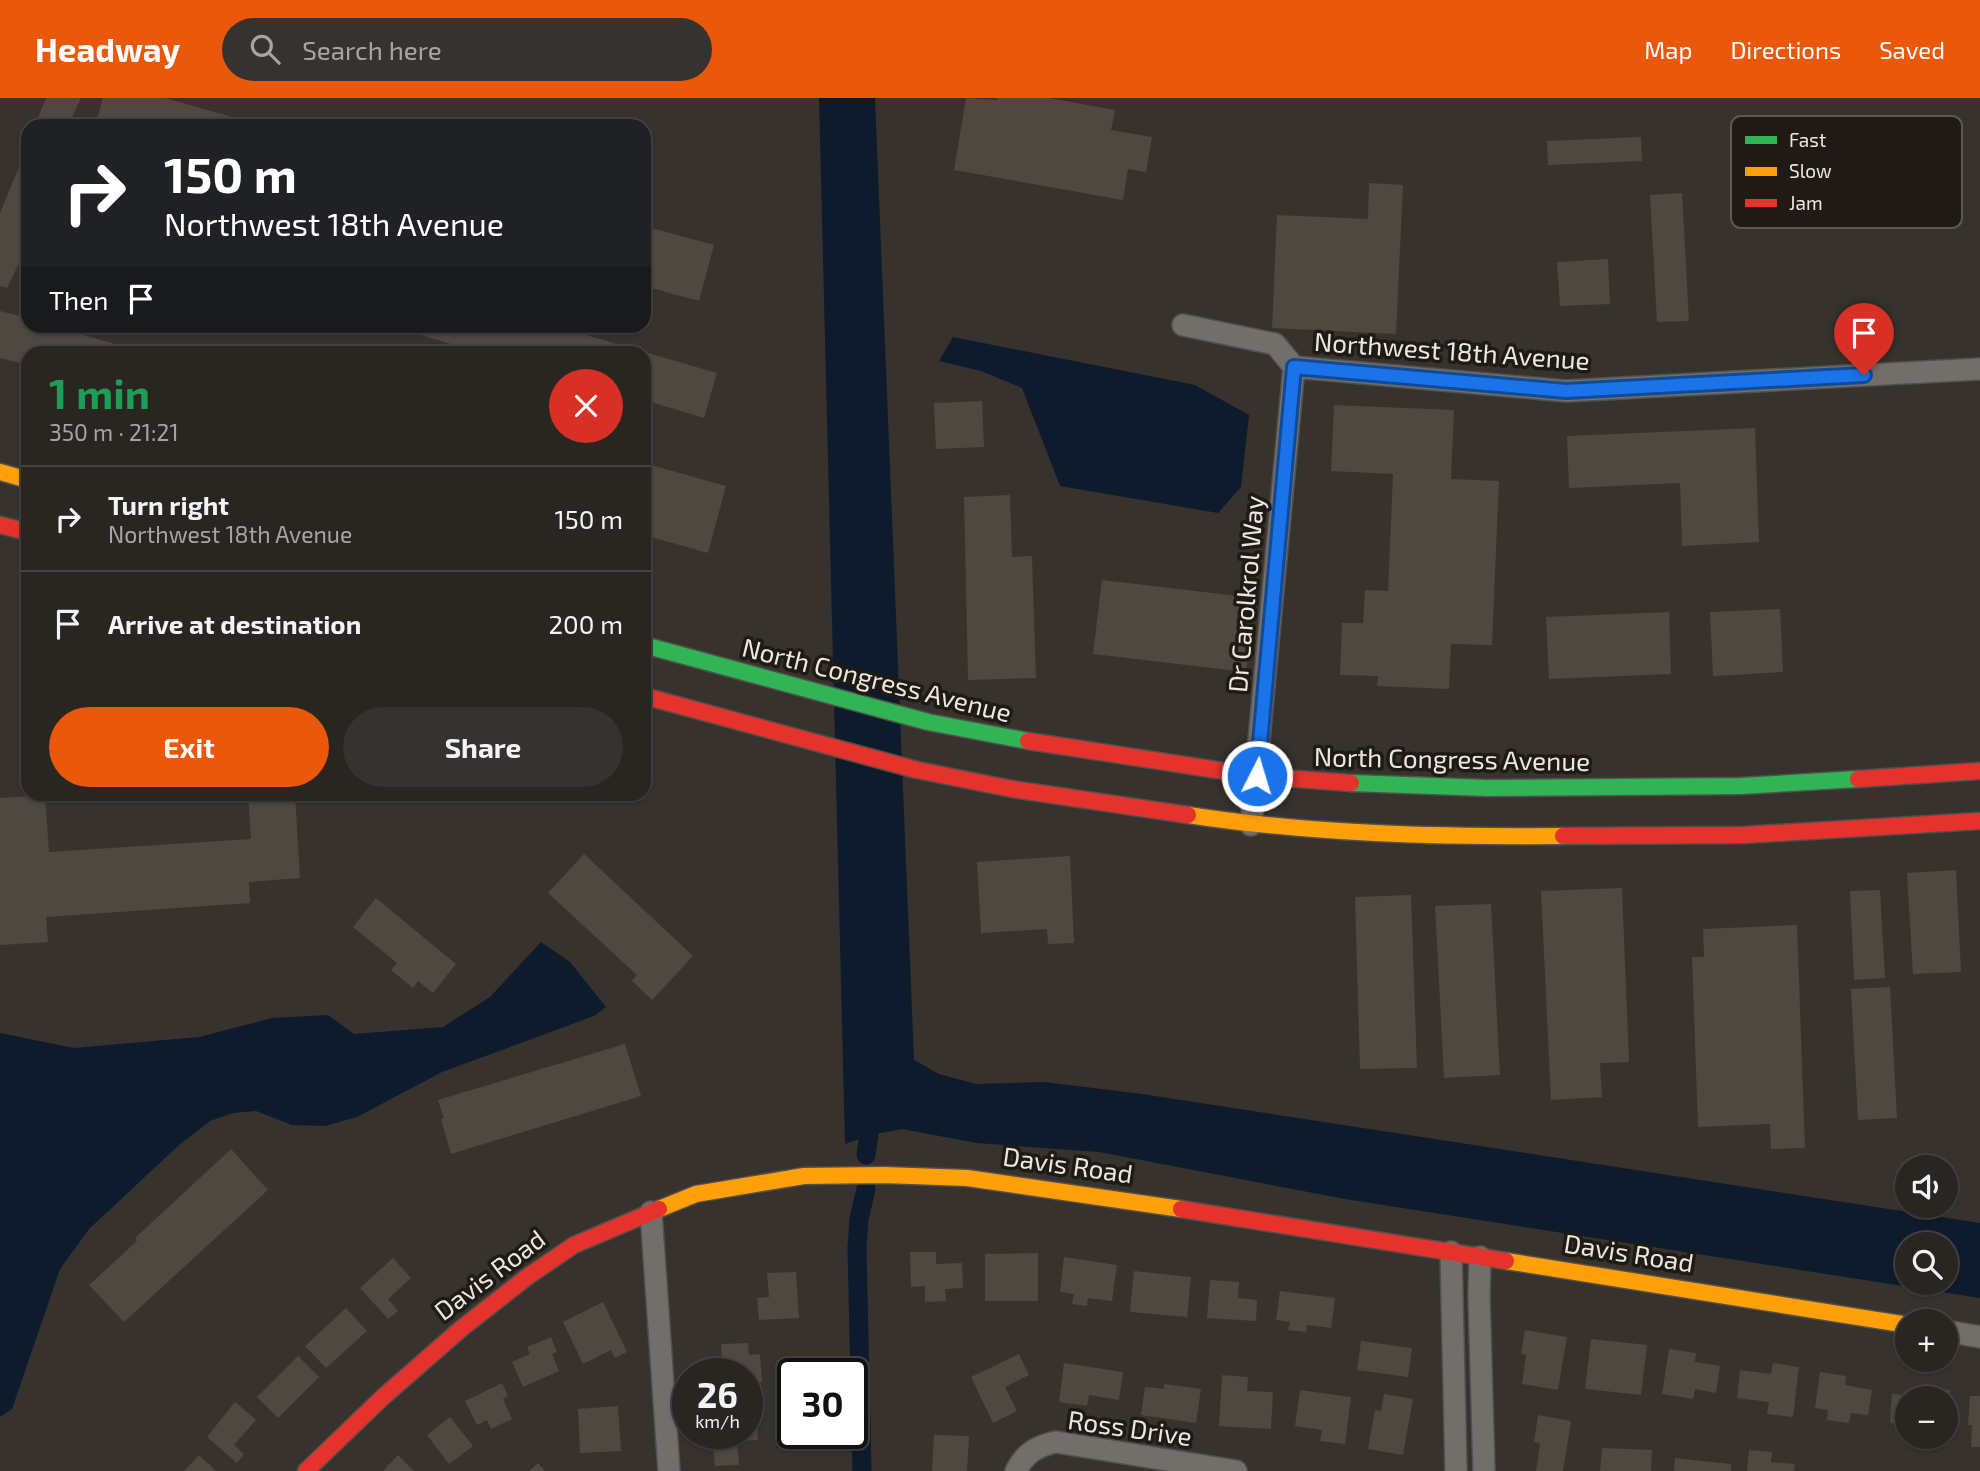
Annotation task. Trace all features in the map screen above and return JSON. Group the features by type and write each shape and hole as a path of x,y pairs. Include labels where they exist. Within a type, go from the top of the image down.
{"main road":[{"path":"0,472 21,478"},
{"path":"0,524 21,530"},
{"name":"North Congress Avenue","path":"651,647 928,722 1020,740 1257,776 1377,785 1487,788 1741,786 1980,771"},
{"path":"651,698 917,770 1012,789 1251,825 1375,834 1461,836 1743,835 1980,821"},
{"name":"Davis Road","path":"306,1471 383,1397 462,1328 527,1277 574,1245 696,1194 804,1176 967,1178 1096,1196 1895,1323"}],"street":[{"name":"Northwest 18th Avenue","path":"1183,325 1275,344 1294,367 1566,391 1980,369"},
{"name":"Dr Carolkrol Way","path":"1251,825 1294,367"},
{"path":"651,1212 669,1471"},
{"path":"1451,1252 1456,1471"},
{"path":"1480,1257 1485,1471"},
{"path":"1958,1333 1980,1337"},
{"name":"Ross Drive","path":"1019,1466 1031,1451 1056,1442 1236,1471"}],"water":[{"path":"819,98 875,98 914,1060 939,1074 976,1084 1044,1082 1142,1094 1895,1210 1895,1218 1948,1218 1980,1223 1980,1298 1958,1295 1958,1232 1895,1232 1895,1285 1345,1199 1099,1152 977,1143 902,1129 870,1135 845,1144"},
{"path":"953,337 1195,385 1249,415 1241,487 1218,513 1060,486 1022,388 981,371 939,361"},
{"path":"541,942 570,962 606,1007 594,1016 442,1072 357,1117 325,1126 292,1125 256,1111 233,1113 210,1121 179,1145 89,1229 60,1269 12,1409 0,1417 0,1033 74,1048 199,1037 272,1018 328,1015 354,1034 443,1027 490,997"}],"building":[{"path":"46,98 81,98 71,119 38,119"},
{"path":"103,98 165,98 239,119 97,119"},
{"path":"966,98 1049,98 1115,110 1111,130 1152,137 1146,172 1128,169 1123,200 954,170"},
{"path":"1641,137 1642,161 1548,165 1547,141"},
{"path":"21,162 21,259 7,288 0,286 0,213"},
{"path":"1369,183 1403,185 1396,334 1272,328 1277,215 1368,219"},
{"path":"1682,193 1689,321 1657,322 1650,195"},
{"path":"651,228 714,245 699,301 651,288"},
{"path":"1608,259 1610,304 1560,306 1557,262"},
{"path":"0,311 21,316 21,333 77,333 122,346 21,346 21,363 0,358"},
{"path":"414,333 579,333 624,346 457,346"},
{"path":"651,354 717,373 704,418 651,402"},
{"path":"982,401 984,447 936,449 934,403"},
{"path":"1334,405 1454,410 1451,479 1499,481 1492,645 1451,644 1449,689 1377,686 1378,676 1340,675 1342,623 1363,623 1365,590 1388,591 1393,474 1331,471"},
{"path":"1755,428 1759,542 1682,546 1680,483 1569,488 1567,436"},
{"path":"651,465 726,486 708,553 651,537"},
{"path":"1010,495 1012,557 1032,556 1036,678 968,680 964,497"},
{"path":"1102,580 1255,598 1246,672 1093,654"},
{"path":"1780,609 1783,672 1713,676 1710,612"},
{"path":"1669,612 1671,674 1549,679 1546,617"},
{"path":"21,797 21,801 45,801 49,852 251,839 248,801 295,801 300,878 249,882 250,903 46,917 48,942 0,945 0,798"},
{"path":"584,854 693,956 652,1000 632,981 637,975 548,893"},
{"path":"1070,856 1074,943 1048,944 1047,929 981,933 977,862"},
{"path":"1956,870 1961,972 1913,974 1907,873"},
{"path":"1622,888 1629,1062 1600,1063 1602,1097 1551,1100 1541,891"},
{"path":"1880,890 1885,978 1854,980 1850,891"},
{"path":"1411,895 1417,1068 1360,1069 1355,897"},
{"path":"376,898 456,964 433,993 418,981 413,988 391,970 397,963 353,927"},
{"path":"1491,904 1500,1075 1444,1078 1435,906"},
{"path":"1797,925 1805,1148 1771,1149 1770,1124 1698,1127 1692,957 1704,957 1703,929"},
{"path":"1890,987 1897,1118 1858,1120 1851,989"},
{"path":"625,1044 641,1096 451,1154 438,1100"},
{"path":"231,1149 268,1190 124,1322 89,1285 137,1241 135,1238"},
{"path":"910,1252 936,1252 936,1264 962,1263 963,1288 945,1289 946,1301 925,1302 925,1286 911,1287"},
{"path":"1038,1253 1038,1301 985,1301 985,1254"},
{"path":"1064,1257 1117,1265 1112,1301 1088,1298 1087,1306 1072,1304 1074,1294 1060,1292"},
{"path":"393,1258 411,1278 388,1299 398,1311 388,1319 360,1288"},
{"path":"1134,1271 1191,1277 1187,1317 1130,1312"},
{"path":"796,1272 799,1318 759,1320 757,1298 769,1297 767,1273"},
{"path":"1210,1280 1239,1282 1238,1298 1257,1300 1256,1321 1207,1318"},
{"path":"1280,1291 1335,1298 1331,1328 1307,1325 1306,1332 1288,1330 1290,1322 1276,1320"},
{"path":"603,1302 627,1352 615,1358 611,1350 583,1364 563,1322"},
{"path":"346,1308 367,1331 326,1368 305,1346"},
{"path":"1525,1330 1567,1337 1558,1390 1522,1384 1526,1355 1521,1354"},
{"path":"551,1337 557,1352 552,1354 559,1371 523,1387 512,1362 530,1354 527,1347"},
{"path":"1591,1339 1647,1345 1641,1395 1585,1389"},
{"path":"1361,1341 1412,1348 1408,1377 1357,1370"},
{"path":"748,1343 749,1355 760,1354 760,1358 722,1358 721,1344"},
{"path":"1669,1349 1696,1353 1695,1362 1720,1366 1716,1393 1695,1389 1693,1399 1662,1394"},
{"path":"1019,1354 1029,1375 1005,1387 1017,1411 993,1423 971,1377"},
{"path":"298,1356 319,1377 278,1418 257,1397"},
{"path":"1064,1363 1123,1372 1119,1400 1089,1395 1087,1406 1059,1402"},
{"path":"1773,1363 1799,1367 1793,1417 1767,1414 1769,1402 1737,1398 1740,1370 1771,1374"},
{"path":"1820,1372 1846,1376 1845,1385 1872,1390 1868,1415 1851,1413 1849,1423 1827,1420 1828,1410 1815,1408"},
{"path":"1222,1375 1248,1377 1247,1391 1273,1392 1271,1429 1219,1426"},
{"path":"502,1383 508,1396 503,1399 512,1419 491,1429 487,1420 477,1425 465,1401"},
{"path":"1164,1384 1201,1389 1196,1423 1141,1415 1145,1387 1164,1389"},
{"path":"1300,1390 1351,1397 1345,1444 1320,1441 1322,1430 1295,1426"},
{"path":"1384,1394 1413,1399 1403,1455 1368,1449 1375,1410 1381,1411"},
{"path":"1892,1394 1895,1394 1895,1424 1890,1423"},
{"path":"1970,1396 1980,1396 1980,1447 1971,1447 1972,1425 1968,1425"},
{"path":"235,1402 256,1420 234,1445 244,1454 237,1463 207,1437"},
{"path":"618,1406 621,1451 580,1453 578,1409"},
{"path":"1538,1415 1571,1421 1563,1471 1536,1471 1540,1443 1534,1442"},
{"path":"450,1417 473,1446 449,1464 427,1435"},
{"path":"934,1435 969,1436 967,1471 932,1471"},
{"path":"1602,1448 1652,1450 1651,1471 1600,1471"},
{"path":"713,1449 738,1449 739,1465 715,1466"},
{"path":"1749,1450 1772,1452 1771,1462 1795,1464 1794,1471 1747,1471"},
{"path":"199,1455 216,1471 184,1471"},
{"path":"398,1455 414,1471 383,1471"},
{"path":"1675,1458 1731,1464 1731,1471 1674,1471"},
{"path":"538,1463 545,1471 529,1471"}],"waterway":[{"path":"866,1155 872,1111"},
{"path":"862,1471 857,1248 859,1219 866,1189"}],"traffic: fast":[{"path":"651,647 928,722 1028,741"},
{"path":"1351,783 1487,788 1741,786 1858,779"}],"traffic: slow":[{"path":"0,472 21,478"},
{"path":"1188,815 1375,833 1563,836"},
{"path":"659,1209 696,1194 804,1176 884,1175 967,1178 1181,1209"},
{"path":"1506,1261 1895,1323"}],"traffic: jam":[{"path":"0,525 21,530"},
{"path":"651,698 917,770 1012,789 1188,815"},
{"path":"1028,741 1257,776 1351,783"},
{"path":"1858,779 1980,771"},
{"path":"1563,836 1743,835 1980,821"},
{"path":"306,1471 383,1397 462,1328 527,1277 574,1245 659,1209"},
{"path":"1181,1209 1506,1261"}],"route":[{"path":"1257,776 1294,367 1566,391 1864,375"}]}
